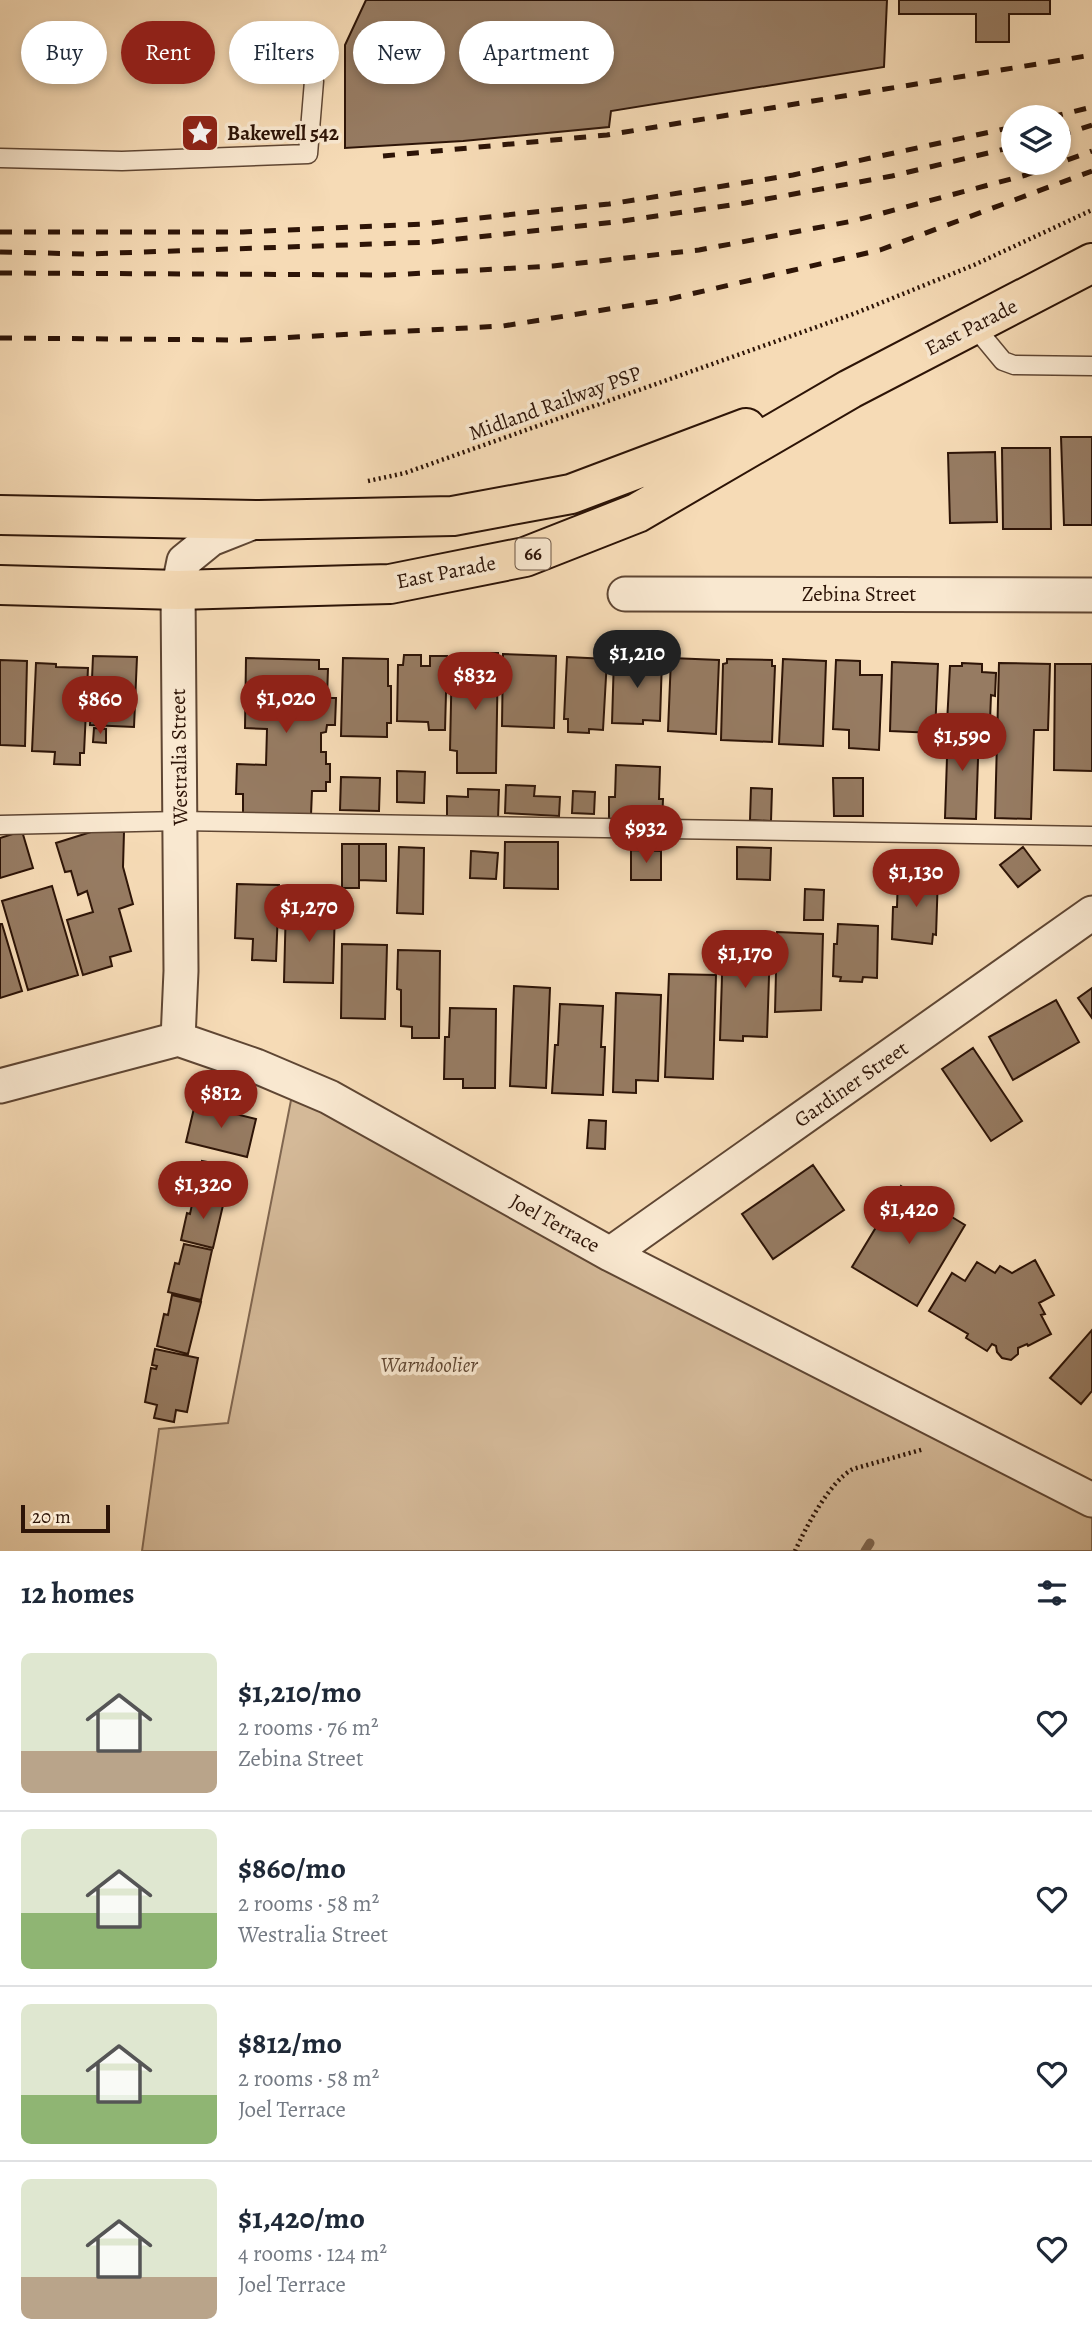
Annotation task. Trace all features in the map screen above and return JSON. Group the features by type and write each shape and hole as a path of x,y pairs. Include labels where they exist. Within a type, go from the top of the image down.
{"highway":[{"name":"East Parade","path":"0,585 178,590 390,584 525,557 637,513 850,389 1092,263"},
{"name":"East Parade","path":"0,515 259,520 453,516 571,494 850,389"}],"street":[{"name":"Westralia Street","path":"178,1040 181,971 178,590 184,561 211,538 259,520"},
{"name":"Zebina Street","path":"625,594 1092,595"},
{"name":"Gardiner Street","path":"610,1254 1092,913"},
{"path":"0,1086 178,1040"},
{"name":"Joel Terrace","path":"178,1040 256,1066 329,1097 610,1254 1092,1500"}],"lane":[{"path":"0,158 122,161 308,154 314,84"},
{"path":"974,326 1003,361 1014,365 1092,366"},
{"path":"0,825 180,821 1092,836"}],"path":[{"name":"Midland Railway PSP","path":"359,482 405,473 856,313 974,265 1092,210"},
{"path":"795,1551 811,1519 844,1474 853,1469 938,1445 949,1426"}],"green space":[{"name":"Warndoolier","path":"292,1095 1092,1500 1092,1551 142,1551 159,1429 228,1423"}],"building":[{"path":"366,0 887,0 884,67 611,111 609,127 463,141 345,148 345,45 353,28 353,84 445,84 445,21 356,21"},
{"path":"899,0 1050,0 1050,14 1009,14 1009,42 976,42 976,14 899,14"},
{"path":"1061,437 1092,437 1092,525 1064,525"},
{"path":"1002,448 1050,448 1051,529 1003,529"},
{"path":"995,452 997,522 950,523 948,453"},
{"path":"478,653 498,653 496,773 457,773 457,751 450,750 452,656 478,656"},
{"path":"503,654 556,656 554,728 502,726"},
{"path":"404,655 421,655 421,666 430,666 430,656 447,656 445,730 429,730 428,722 397,721 398,665 403,665"},
{"path":"93,656 137,657 134,727 90,725"},
{"path":"567,657 607,659 603,730 589,729 589,733 568,732 568,719 564,719"},
{"path":"614,657 662,659 660,721 643,720 643,724 612,723"},
{"path":"246,658 319,660 319,669 328,669 327,698 336,698 335,725 327,725 326,732 321,733 321,752 326,752 326,764 330,764 330,782 326,782 326,791 312,791 311,815 243,814 243,794 236,794 237,764 266,765 267,729 245,728"},
{"path":"343,658 388,659 391,723 387,723 387,737 341,736"},
{"path":"671,658 719,660 716,734 668,731"},
{"path":"727,659 772,660 772,666 775,666 772,742 721,740 723,664 727,663"},
{"path":"783,659 826,661 823,746 779,744"},
{"path":"0,660 27,661 25,746 0,745"},
{"path":"836,660 860,661 860,675 882,675 879,750 849,748 849,730 833,729"},
{"path":"892,662 938,664 935,733 890,731"},
{"path":"36,663 88,668 84,753 80,753 80,765 54,764 55,752 32,751"},
{"path":"962,663 982,664 982,672 996,673 995,696 991,695 990,721 947,723 950,666 962,666"},
{"path":"999,663 1050,664 1048,730 1034,730 1031,819 995,818"},
{"path":"1055,664 1092,664 1092,771 1054,770"},
{"path":"948,727 979,729 976,819 945,818"},
{"path":"94,728 106,729 106,743 93,742"},
{"path":"616,765 660,767 659,799 663,799 662,825 609,822 609,797 615,797"},
{"path":"397,771 425,772 424,803 397,802"},
{"path":"341,777 380,778 379,811 340,810"},
{"path":"833,778 863,778 863,816 834,816"},
{"path":"506,785 535,786 534,796 560,797 559,816 505,813"},
{"path":"751,788 772,789 771,821 750,820"},
{"path":"468,789 499,790 498,819 447,817 447,796 468,797"},
{"path":"573,791 595,792 594,814 572,813"},
{"path":"22,831 33,868 0,878 0,838"},
{"path":"94,831 124,832 123,867 133,904 119,909 131,951 110,957 112,966 83,975 67,920 93,912 87,891 78,895 71,871 65,872 56,843"},
{"path":"505,842 558,842 558,889 504,888"},
{"path":"342,844 359,844 359,888 342,888"},
{"path":"359,844 386,844 386,881 359,880"},
{"path":"399,847 424,848 423,914 397,913"},
{"path":"737,847 771,848 770,880 737,879"},
{"path":"1023,847 1040,870 1018,887 1000,865"},
{"path":"631,850 661,851 661,880 631,880"},
{"path":"471,851 498,853 496,879 470,878"},
{"path":"938,875 936,935 933,934 932,944 892,939 898,876"},
{"path":"237,884 279,885 276,961 252,960 253,939 235,938"},
{"path":"52,886 78,975 28,990 2,901"},
{"path":"805,889 824,890 823,920 804,920"},
{"path":"286,904 335,906 333,983 284,982"},
{"path":"0,924 22,991 0,998"},
{"path":"838,924 878,926 877,978 863,977 862,982 840,981 841,977 833,976"},
{"path":"777,932 823,934 821,1010 775,1012"},
{"path":"734,936 754,936 753,945 770,946 767,1037 743,1036 743,1041 720,1040 723,944 734,945"},
{"path":"342,944 387,945 385,1019 341,1018"},
{"path":"398,950 440,951 439,1038 412,1038 412,1027 401,1026 401,990 397,989"},
{"path":"669,974 716,975 713,1079 665,1077"},
{"path":"514,986 550,988 546,1088 510,1086"},
{"path":"1092,988 1092,1018 1078,998"},
{"path":"616,993 661,995 658,1081 636,1080 636,1093 613,1092"},
{"path":"1056,1000 1079,1042 1013,1080 989,1037"},
{"path":"560,1004 603,1006 603,1095 552,1093"},
{"path":"450,1008 496,1009 495,1088 463,1088 463,1079 444,1079 445,1037 449,1037"},
{"path":"973,1048 1022,1121 991,1141 942,1069"},
{"path":"195,1104 256,1119 247,1157 186,1142"},
{"path":"589,1120 606,1121 605,1149 587,1148"},
{"path":"202,1161 224,1165 221,1175 229,1177 224,1200 192,1193 197,1167 201,1168"},
{"path":"813,1165 844,1210 773,1259 742,1214"},
{"path":"901,1186 965,1225 917,1306 852,1267"},
{"path":"194,1195 224,1201 213,1248 181,1240"},
{"path":"184,1244 212,1250 201,1300 168,1292 175,1263 179,1264"},
{"path":"1035,1260 1054,1295 1039,1303 1045,1314 1041,1315 1051,1334 1018,1348 1018,1354 1011,1360 1002,1358 992,1344 987,1351 966,1338 968,1334 929,1311 952,1273 965,1281 977,1262 995,1273 1000,1266 1012,1273"},
{"path":"172,1295 201,1302 188,1354 157,1346 164,1314 168,1315"},
{"path":"1092,1330 1092,1391 1081,1404 1050,1378"},
{"path":"155,1349 198,1358 187,1412 176,1410 174,1422 154,1418 157,1405 145,1402 151,1368 156,1369 157,1366 152,1365"}],"waterway":[{"path":"865,1551 870,1543"}],"railway":[{"path":"383,156 607,135 1092,55"},
{"path":"1071,112 1092,107"},
{"path":"1071,132 1092,125"},
{"path":"0,232 243,232 423,224 609,204 793,175 1001,130"},
{"path":"0,252 86,254 431,242 616,222 745,203 892,176 1001,150"},
{"path":"0,273 388,275 553,266 699,250 853,221 1026,175 1092,151"},
{"path":"0,338 241,340 503,326 665,300 880,250 1092,171"}],"place":[{"name":"Bakewell 542","path":"200,133"}]}
